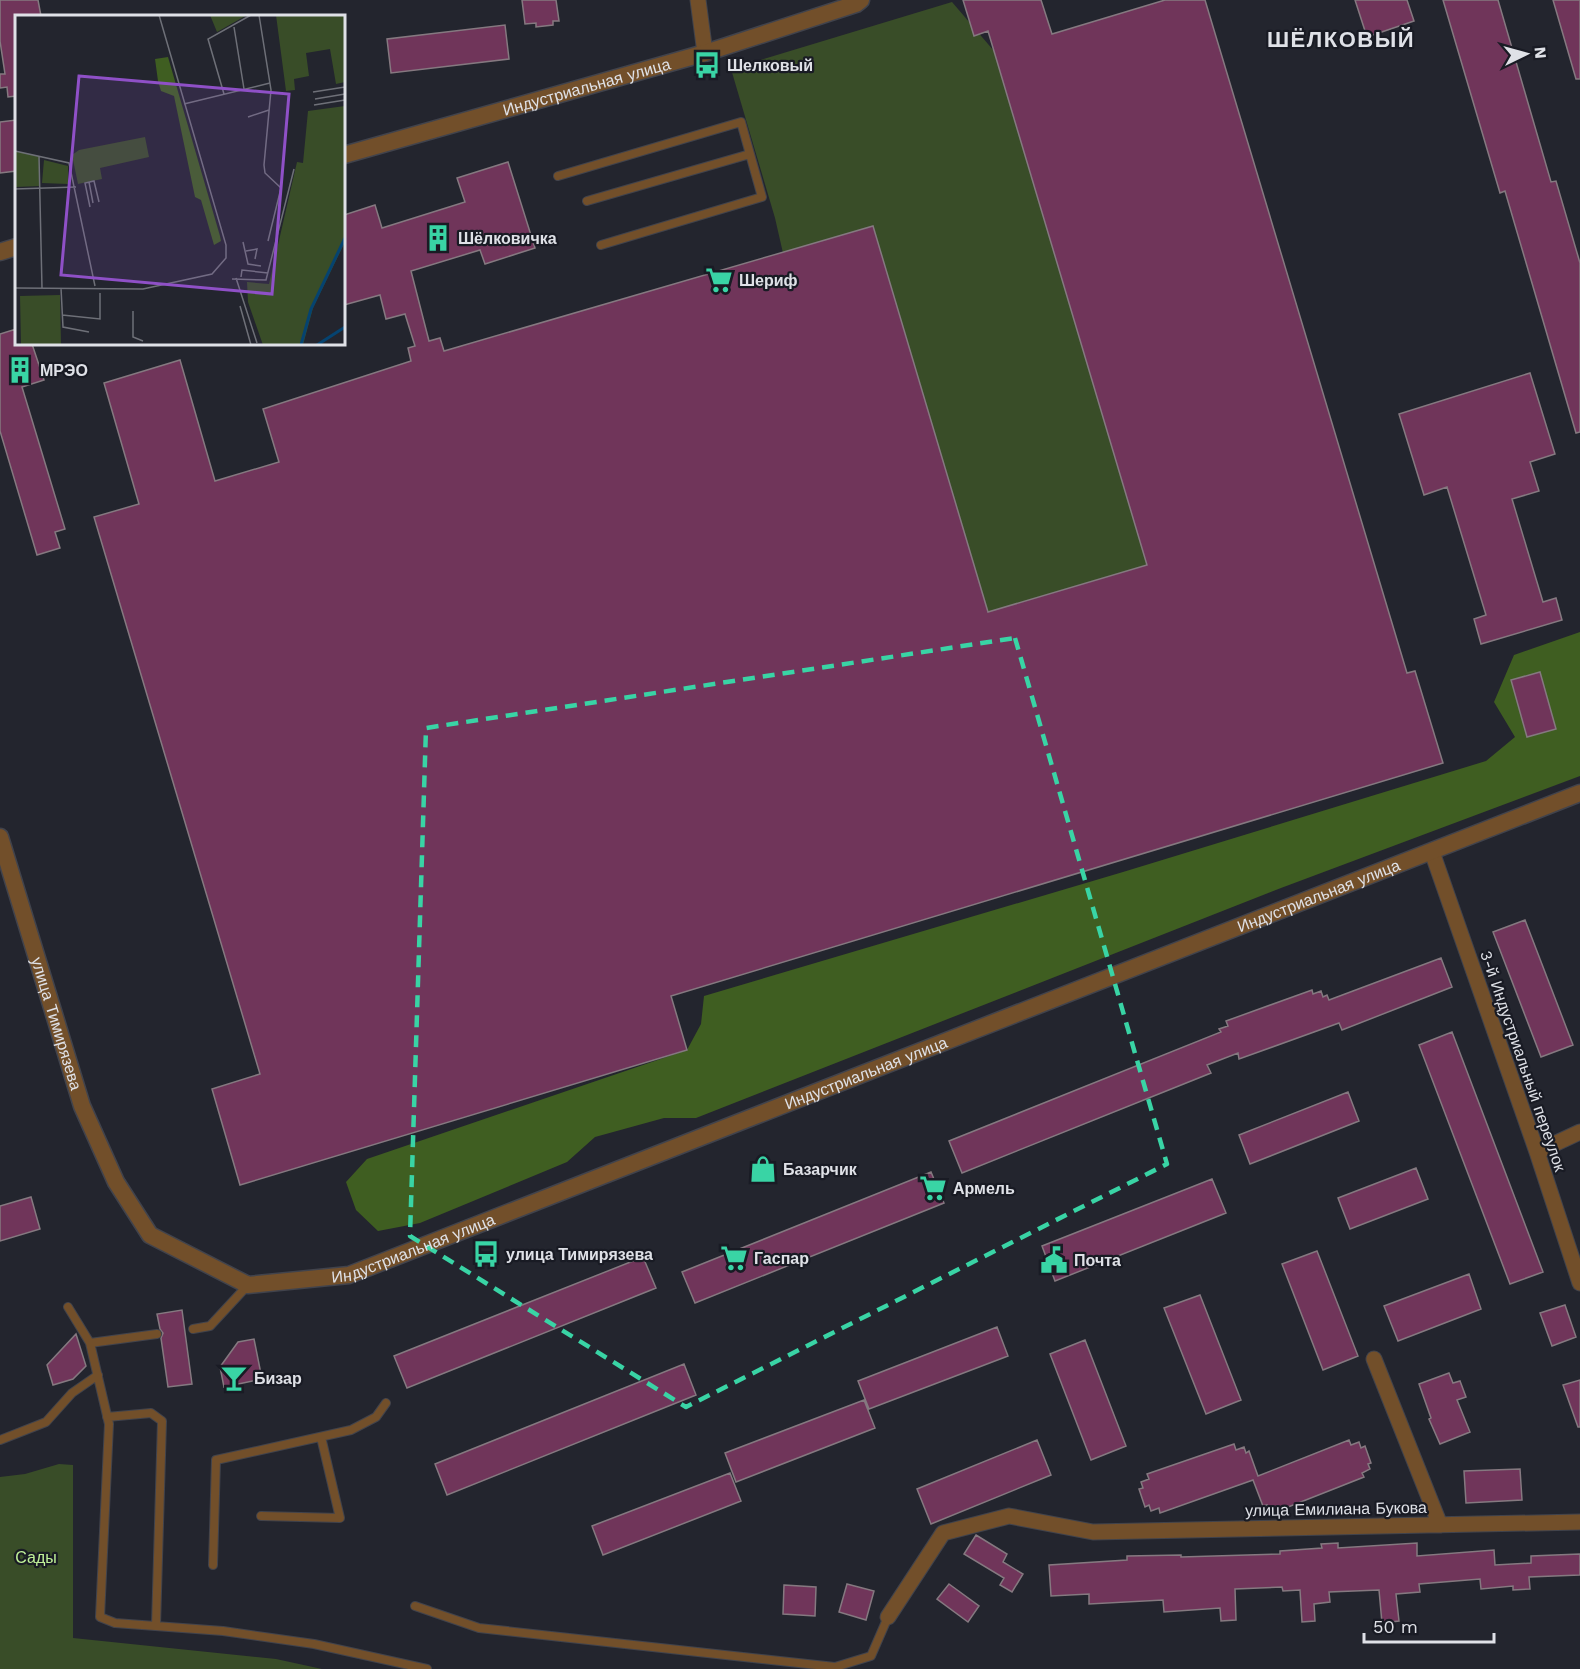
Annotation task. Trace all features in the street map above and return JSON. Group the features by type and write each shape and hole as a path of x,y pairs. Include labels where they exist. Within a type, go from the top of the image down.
{"street":[{"path":"698,0 705,53"},
{"name":"Индустриальная улица","path":"345,155 705,53 855,4 861,0"},
{"path":"0,252 15,247"},
{"name":"Индустриальная улица","path":"248,1285 349,1275 1580,794"},
{"name":"улица Тимирязева","path":"0,837 82,1106 116,1182 150,1235 248,1285"},
{"name":"3-й Индустриальный переулок","path":"1432,852 1537,1152 1580,1283"},
{"path":"1537,1152 1580,1132"},
{"path":"1374,1359 1440,1525"},
{"name":"улица Емилиана Букова","path":"888,1617 943,1533 1009,1516 1093,1532 1580,1522"}],"lane":[{"path":"558,176 741,122 762,197 601,245"},
{"path":"587,201 750,154"},
{"path":"193,1329 210,1326 248,1285"},
{"path":"68,1307 90,1343 109,1424 100,1617 115,1623 223,1631 314,1644 427,1669"},
{"path":"90,1343 157,1334"},
{"path":"0,1440 46,1422 72,1393 98,1375"},
{"path":"213,1565 216,1460 351,1430 376,1417 386,1403"},
{"path":"107,1417 151,1413 162,1420 156,1626"},
{"path":"261,1516 340,1518 321,1437"},
{"path":"415,1606 479,1628 835,1667 871,1656 888,1617"}],"highlighted area":[{"path":"1015,638 1167,1164 686,1407 410,1236 426,728"}],"green space":[{"path":"952,2 994,51 1147,565 988,612 873,226 783,253 775,218 731,69"},
{"path":"1580,632 1580,776 1281,888 696,1118 664,1118 595,1137 567,1162 420,1223 378,1231 356,1210 346,1182 367,1159 687,1050 701,1024 704,996 1123,872 1486,761 1515,737 1494,702 1514,655"},
{"name":"Сады","path":"59,1464 73,1465 73,1638 276,1659 322,1669 0,1669 0,1477 25,1474"}],"building":[{"path":"0,0 38,0 41,15 15,15 15,96 8,97 7,87 0,88 0,74 5,74 0,41"},
{"path":"522,0 556,0 559,21 553,21 553,25 536,27 536,23 525,24"},
{"path":"963,0 1041,0 1052,34 1165,0 1205,0 1407,673 1415,671 1443,763 671,996 687,1050 240,1185 212,1089 260,1074 94,517 139,504 104,383 180,360 215,481 279,462 263,409 411,361 408,348 415,346 405,314 386,319 380,295 345,305 345,215 375,205 382,228 465,202 457,178 508,162 535,248 485,264 480,250 411,271 429,341 440,338 444,351 873,226 988,612 1147,565 988,31 974,36"},
{"path":"1355,0 1407,0 1414,21 1367,37"},
{"path":"1443,0 1498,0 1551,182 1556,181 1580,263 1580,432 1576,433 1505,191 1500,193"},
{"path":"1553,0 1580,0 1580,79 1576,79"},
{"path":"505,25 509,59 391,73 387,39"},
{"path":"15,120 15,171 0,173 0,122"},
{"path":"15,329 15,345 32,345 44,380 22,387 65,529 55,532 60,548 37,555 0,431 0,334"},
{"path":"1530,373 1555,454 1530,462 1539,491 1512,499 1543,602 1556,598 1562,620 1481,644 1474,619 1486,615 1447,487 1424,495 1399,414"},
{"path":"1540,672 1556,729 1527,737 1511,680"},
{"path":"1525,920 1573,1045 1541,1057 1493,932"},
{"path":"1441,958 1452,987 1342,1030 1339,1023 1239,1059 1238,1053 1207,1065 1211,1073 962,1173 949,1141 1221,1032 1219,1029 1228,1026 1226,1021 1312,990 1313,994 1321,991 1323,997 1327,995 1329,1000"},
{"path":"1452,1032 1543,1272 1510,1284 1419,1045"},
{"path":"1348,1092 1359,1121 1250,1164 1239,1135"},
{"path":"1416,1168 1428,1199 1350,1229 1338,1198"},
{"path":"931,1172 944,1203 695,1303 682,1272"},
{"path":"1212,1179 1226,1213 1055,1281 1042,1246"},
{"path":"31,1197 40,1229 0,1241 0,1206"},
{"path":"1317,1251 1358,1356 1323,1370 1282,1264"},
{"path":"643,1257 656,1288 407,1388 394,1356"},
{"path":"1469,1274 1481,1309 1398,1341 1384,1306"},
{"path":"1200,1295 1241,1400 1206,1414 1164,1308"},
{"path":"1565,1305 1576,1337 1552,1346 1540,1313"},
{"path":"182,1310 192,1384 168,1387 161,1338 163,1333 157,1314"},
{"path":"997,1327 1008,1356 869,1409 858,1381"},
{"path":"76,1334 86,1366 73,1379 53,1385 47,1365"},
{"path":"254,1339 262,1379 224,1387 220,1367 238,1342"},
{"path":"1085,1340 1126,1446 1091,1460 1050,1354"},
{"path":"684,1364 696,1395 447,1495 435,1464"},
{"path":"1449,1373 1453,1383 1460,1381 1466,1397 1457,1400 1470,1432 1440,1444 1429,1419 1431,1418 1419,1384"},
{"path":"1580,1380 1580,1427 1578,1427 1563,1385"},
{"path":"864,1400 875,1428 736,1482 725,1453"},
{"path":"1037,1440 1051,1475 931,1524 917,1489"},
{"path":"1349,1440 1351,1445 1359,1442 1361,1448 1365,1446 1371,1463 1368,1464 1370,1469 1362,1473 1364,1477 1278,1511 1277,1507 1269,1510 1267,1505 1263,1506 1253,1480 1160,1513 1159,1508 1151,1511 1149,1505 1145,1507 1139,1489 1143,1488 1141,1482 1149,1479 1147,1474 1234,1444 1236,1450 1244,1447 1246,1453 1249,1451 1258,1476"},
{"path":"1520,1469 1522,1500 1466,1503 1464,1471"},
{"path":"730,1473 741,1501 603,1555 592,1526"},
{"path":"976,1535 1007,1554 1003,1562 1023,1574 1012,1592 1000,1585 1004,1578 964,1554"},
{"path":"1338,1543 1338,1548 1417,1543 1417,1556 1494,1550 1495,1565 1531,1563 1531,1556 1580,1554 1580,1575 1529,1577 1530,1589 1513,1590 1513,1586 1481,1589 1480,1579 1419,1584 1420,1592 1396,1594 1399,1621 1382,1623 1379,1590 1329,1592 1330,1602 1314,1604 1315,1621 1302,1622 1300,1590 1283,1591 1282,1587 1235,1589 1236,1620 1221,1621 1220,1608 1164,1612 1163,1600 1089,1604 1089,1594 1051,1596 1049,1565 1127,1560 1127,1556 1280,1554 1280,1551 1322,1548 1321,1544"},
{"path":"847,1584 874,1591 866,1620 839,1612"},
{"path":"949,1584 979,1606 968,1622 937,1599"},
{"path":"784,1585 816,1587 815,1616 783,1614"}],"place":[{"name":"Шелковый","path":"707,65"},
{"name":"Шёлковичка","path":"438,238"},
{"name":"Шериф","path":"719,280"},
{"name":"МРЭО","path":"20,370"},
{"name":"Базарчик","path":"763,1169"},
{"name":"Армель","path":"933,1188"},
{"name":"улица Тимирязева","path":"486,1254"},
{"name":"Гаспар","path":"734,1258"},
{"name":"Почта","path":"1054,1260"},
{"name":"Бизар","path":"234,1378"}],"district":[{"name":"ШЁЛКОВЫЙ","path":"1341,39"}]}
